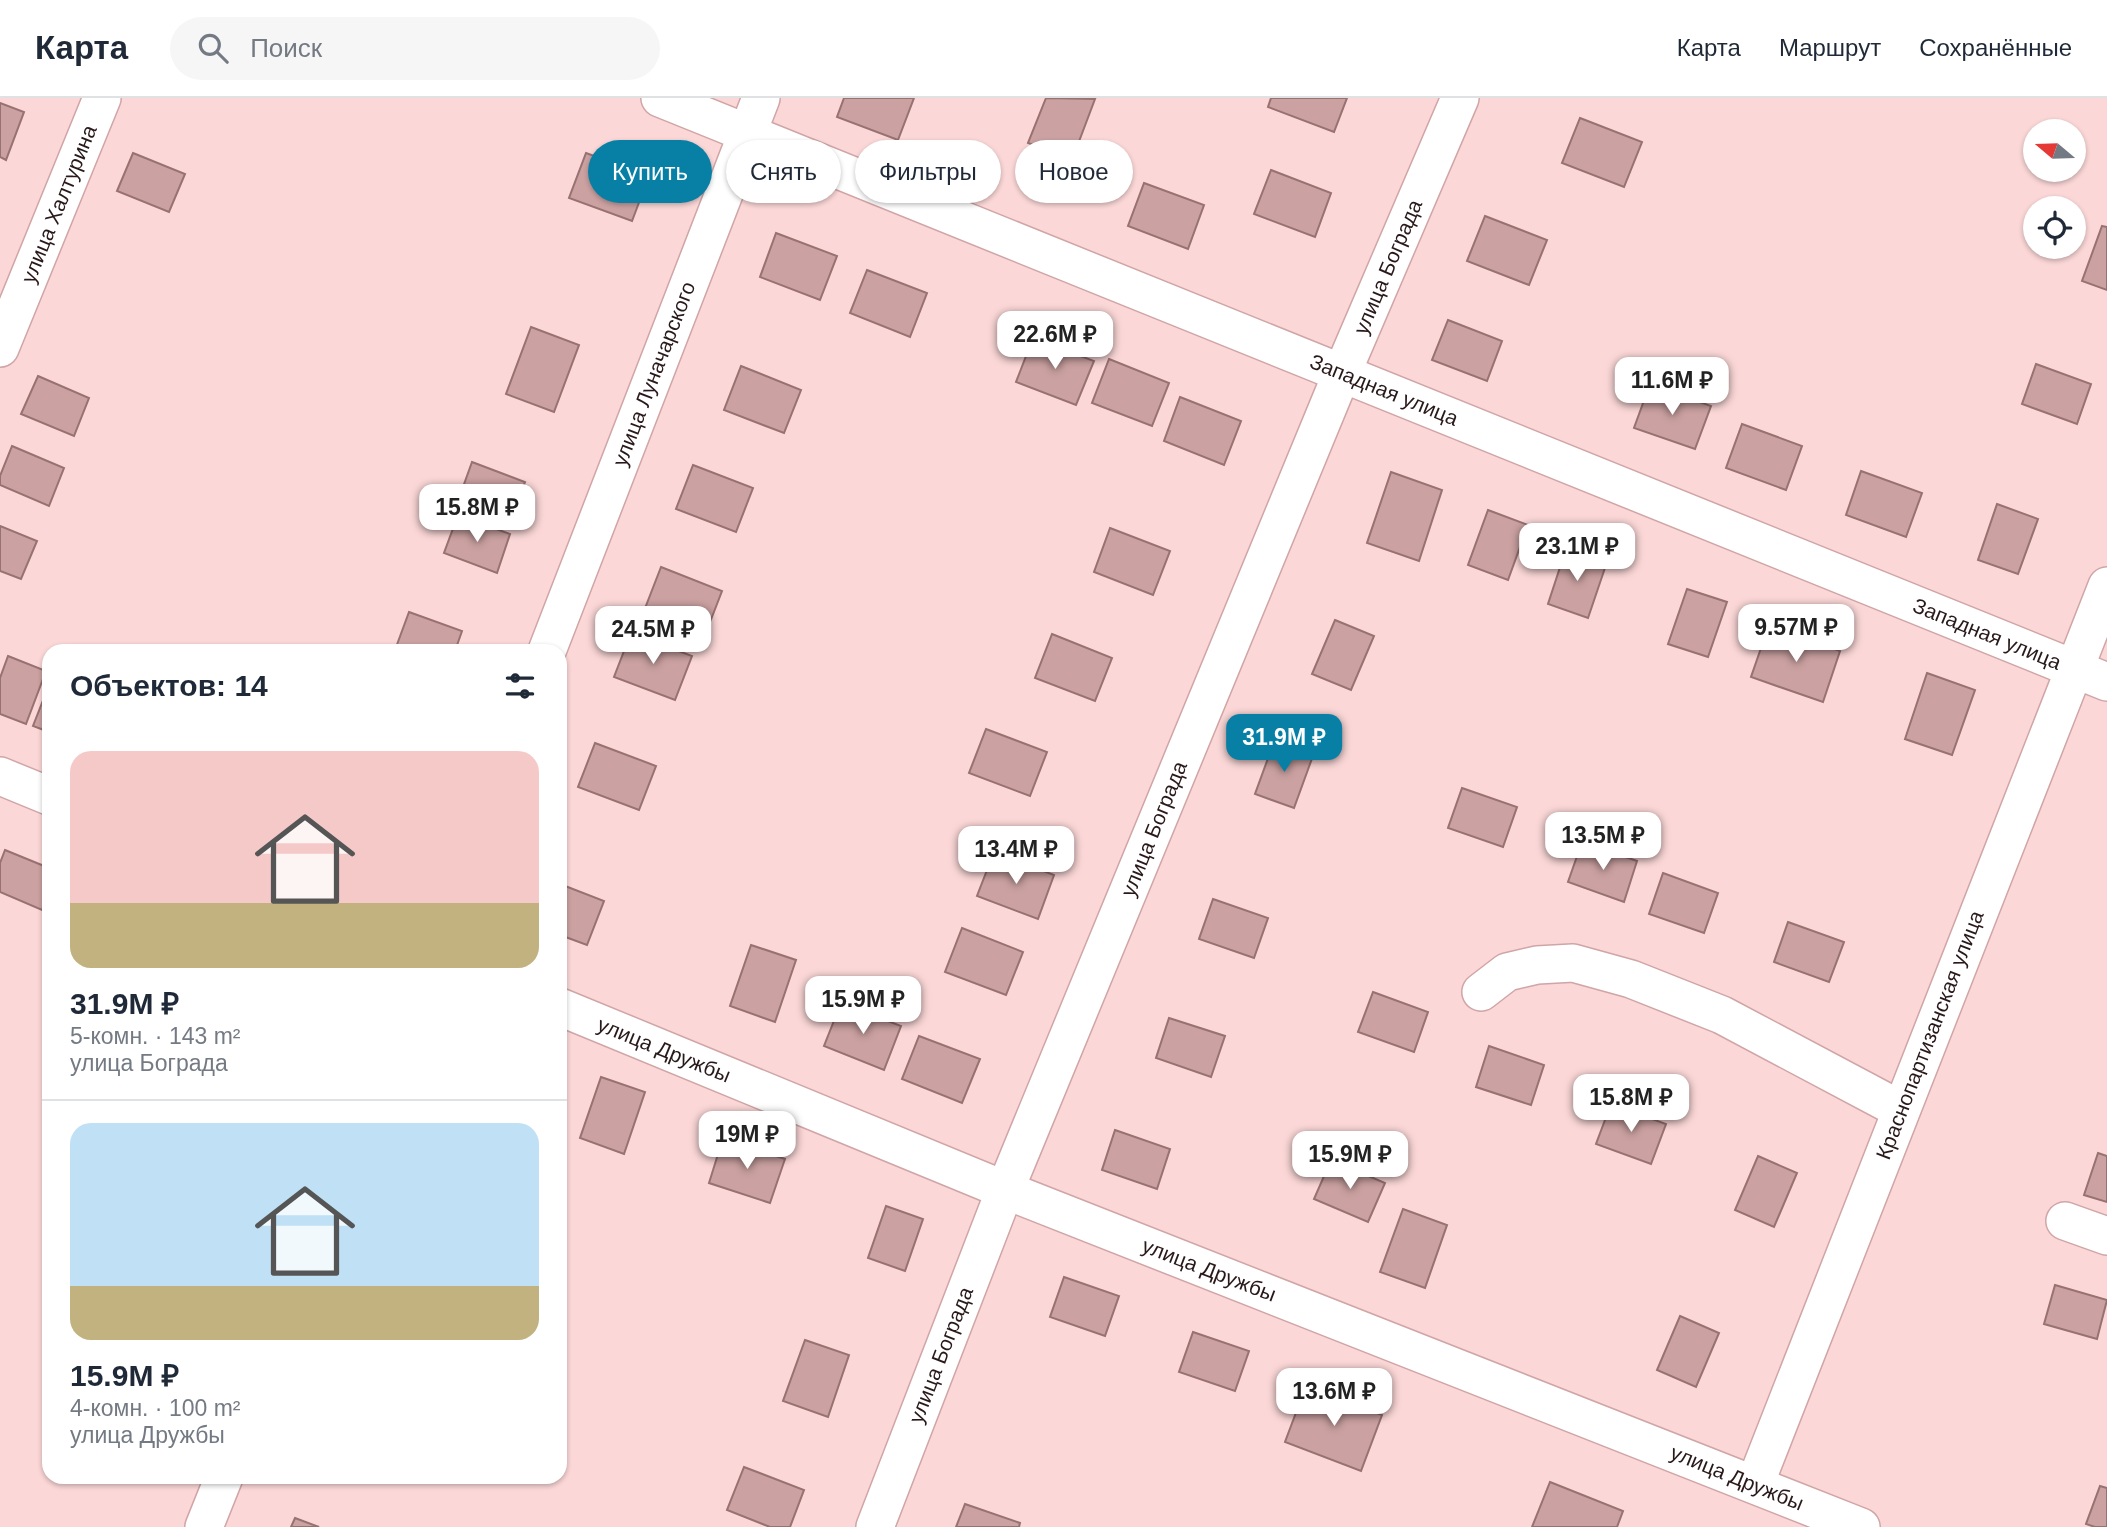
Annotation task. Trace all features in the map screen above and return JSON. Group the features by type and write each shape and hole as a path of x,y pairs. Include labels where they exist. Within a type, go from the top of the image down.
{"street":[{"name":"улица Халтурина","path":"0,348 103,98"},
{"name":"Западная улица","path":"660,98 2107,682"},
{"name":"улица Луначарского","path":"550,644 761,98"},
{"name":"улица Бограда","path":"875,1527 1005,1191 1342,373 1460,98"},
{"name":"Краснопартизанская улица","path":"1755,1484 2107,586"},
{"path":"0,776 42,793"},
{"path":"1481,992 1507,972 1537,965 1573,963 1630,979 1722,1015 1901,1110"},
{"name":"улица Дружбы","path":"567,1010 1005,1191 1861,1527"},
{"path":"2065,1221 2107,1236"},
{"path":"204,1527 221,1484"}],"building":[{"path":"844,98 914,98 898,140 837,117"},
{"path":"1046,98 1095,99 1080,140 1029,140"},
{"path":"1271,98 1347,98 1334,132 1268,107"},
{"path":"0,103 24,112 6,160 0,157"},
{"path":"1580,118 1642,142 1624,187 1562,163"},
{"path":"133,153 185,174 169,212 117,191"},
{"path":"586,153 588,203 639,203 632,221 569,198"},
{"path":"1271,170 1331,193 1315,237 1254,214"},
{"path":"1144,183 1204,205 1188,249 1128,226"},
{"path":"1485,216 1547,240 1529,285 1467,261"},
{"path":"2102,226 2107,227 2107,290 2082,281"},
{"path":"776,233 837,256 820,300 760,277"},
{"path":"867,270 927,293 910,337 850,313"},
{"path":"1448,320 1502,341 1487,381 1432,360"},
{"path":"531,327 579,345 554,412 506,394"},
{"path":"1033,338 1094,361 1076,405 1016,382"},
{"path":"1109,359 1169,383 1152,426 1092,403"},
{"path":"2036,364 2091,384 2077,424 2022,404"},
{"path":"741,366 801,390 784,433 724,410"},
{"path":"38,376 89,398 74,436 21,414"},
{"path":"1650,384 1711,406 1695,449 1634,428"},
{"path":"1180,397 1241,421 1224,465 1164,441"},
{"path":"1742,424 1802,446 1786,490 1726,468"},
{"path":"12,446 64,468 49,506 0,485 0,476"},
{"path":"472,462 525,482 511,520 458,501"},
{"path":"693,465 753,488 736,532 676,509"},
{"path":"1861,471 1922,493 1906,537 1846,515"},
{"path":"1391,472 1442,490 1419,561 1367,543"},
{"path":"1997,504 2038,519 2018,574 1978,560"},
{"path":"1488,510 1528,525 1508,580 1468,565"},
{"path":"458,515 510,534 497,573 444,553"},
{"path":"0,526 37,541 21,579 0,571"},
{"path":"1110,528 1170,551 1153,595 1094,572"},
{"path":"1566,549 1607,562 1588,618 1548,604"},
{"path":"661,567 722,591 705,635 644,611"},
{"path":"1687,589 1727,602 1708,657 1668,644"},
{"path":"409,612 462,631 457,644 397,644"},
{"path":"1335,620 1374,636 1351,690 1312,674"},
{"path":"1769,625 1840,651 1823,702 1751,677"},
{"path":"631,633 692,656 675,700 614,677"},
{"path":"1052,634 1112,658 1095,701 1035,678"},
{"path":"8,656 42,669 42,682 26,724 0,714 0,678"},
{"path":"1927,673 1975,690 1952,755 1905,739"},
{"path":"42,703 42,729 33,726"},
{"path":"986,729 1047,752 1030,796 969,773"},
{"path":"1275,739 1314,753 1294,808 1255,794"},
{"path":"595,743 656,766 639,810 578,787"},
{"path":"1462,788 1517,807 1503,847 1448,828"},
{"path":"1582,842 1637,861 1624,902 1568,882"},
{"path":"5,850 42,865 42,910 0,892 0,863"},
{"path":"994,852 1054,875 1038,919 977,896"},
{"path":"1663,873 1718,893 1704,933 1649,914"},
{"path":"567,887 604,901 587,945 567,938"},
{"path":"1213,899 1268,918 1254,958 1199,939"},
{"path":"1788,922 1844,942 1829,982 1774,962"},
{"path":"962,928 1023,952 1006,995 945,972"},
{"path":"751,945 796,960 775,1022 730,1006"},
{"path":"1373,992 1428,1012 1414,1052 1358,1032"},
{"path":"841,1003 901,1026 884,1070 824,1046"},
{"path":"1169,1018 1225,1036 1211,1077 1156,1058"},
{"path":"919,1036 980,1059 962,1103 902,1079"},
{"path":"1489,1046 1544,1065 1531,1105 1476,1087"},
{"path":"601,1077 645,1092 624,1154 580,1138"},
{"path":"1611,1104 1666,1124 1651,1164 1596,1144"},
{"path":"1115,1130 1170,1149 1157,1189 1102,1170"},
{"path":"723,1138 785,1159 770,1203 709,1183"},
{"path":"2098,1153 2107,1156 2107,1202 2084,1195"},
{"path":"1758,1156 1797,1173 1774,1227 1735,1210"},
{"path":"1331,1160 1385,1183 1368,1222 1314,1199"},
{"path":"886,1206 923,1219 905,1271 868,1258"},
{"path":"1403,1209 1447,1225 1425,1288 1380,1272"},
{"path":"1064,1277 1119,1296 1105,1336 1050,1317"},
{"path":"2055,1285 2107,1300 2097,1339 2044,1324"},
{"path":"1680,1316 1719,1333 1696,1387 1657,1370"},
{"path":"1193,1332 1249,1351 1235,1391 1179,1372"},
{"path":"805,1340 849,1355 828,1417 783,1401"},
{"path":"1306,1386 1382,1415 1361,1471 1285,1442"},
{"path":"744,1467 804,1490 790,1527 770,1527 727,1510"},
{"path":"1550,1482 1623,1511 1617,1527 1532,1527"},
{"path":"2100,1486 2107,1488 2107,1527 2086,1524"},
{"path":"965,1504 1020,1523 1019,1527 956,1527"},
{"path":"295,1518 319,1527 291,1527"}]}
